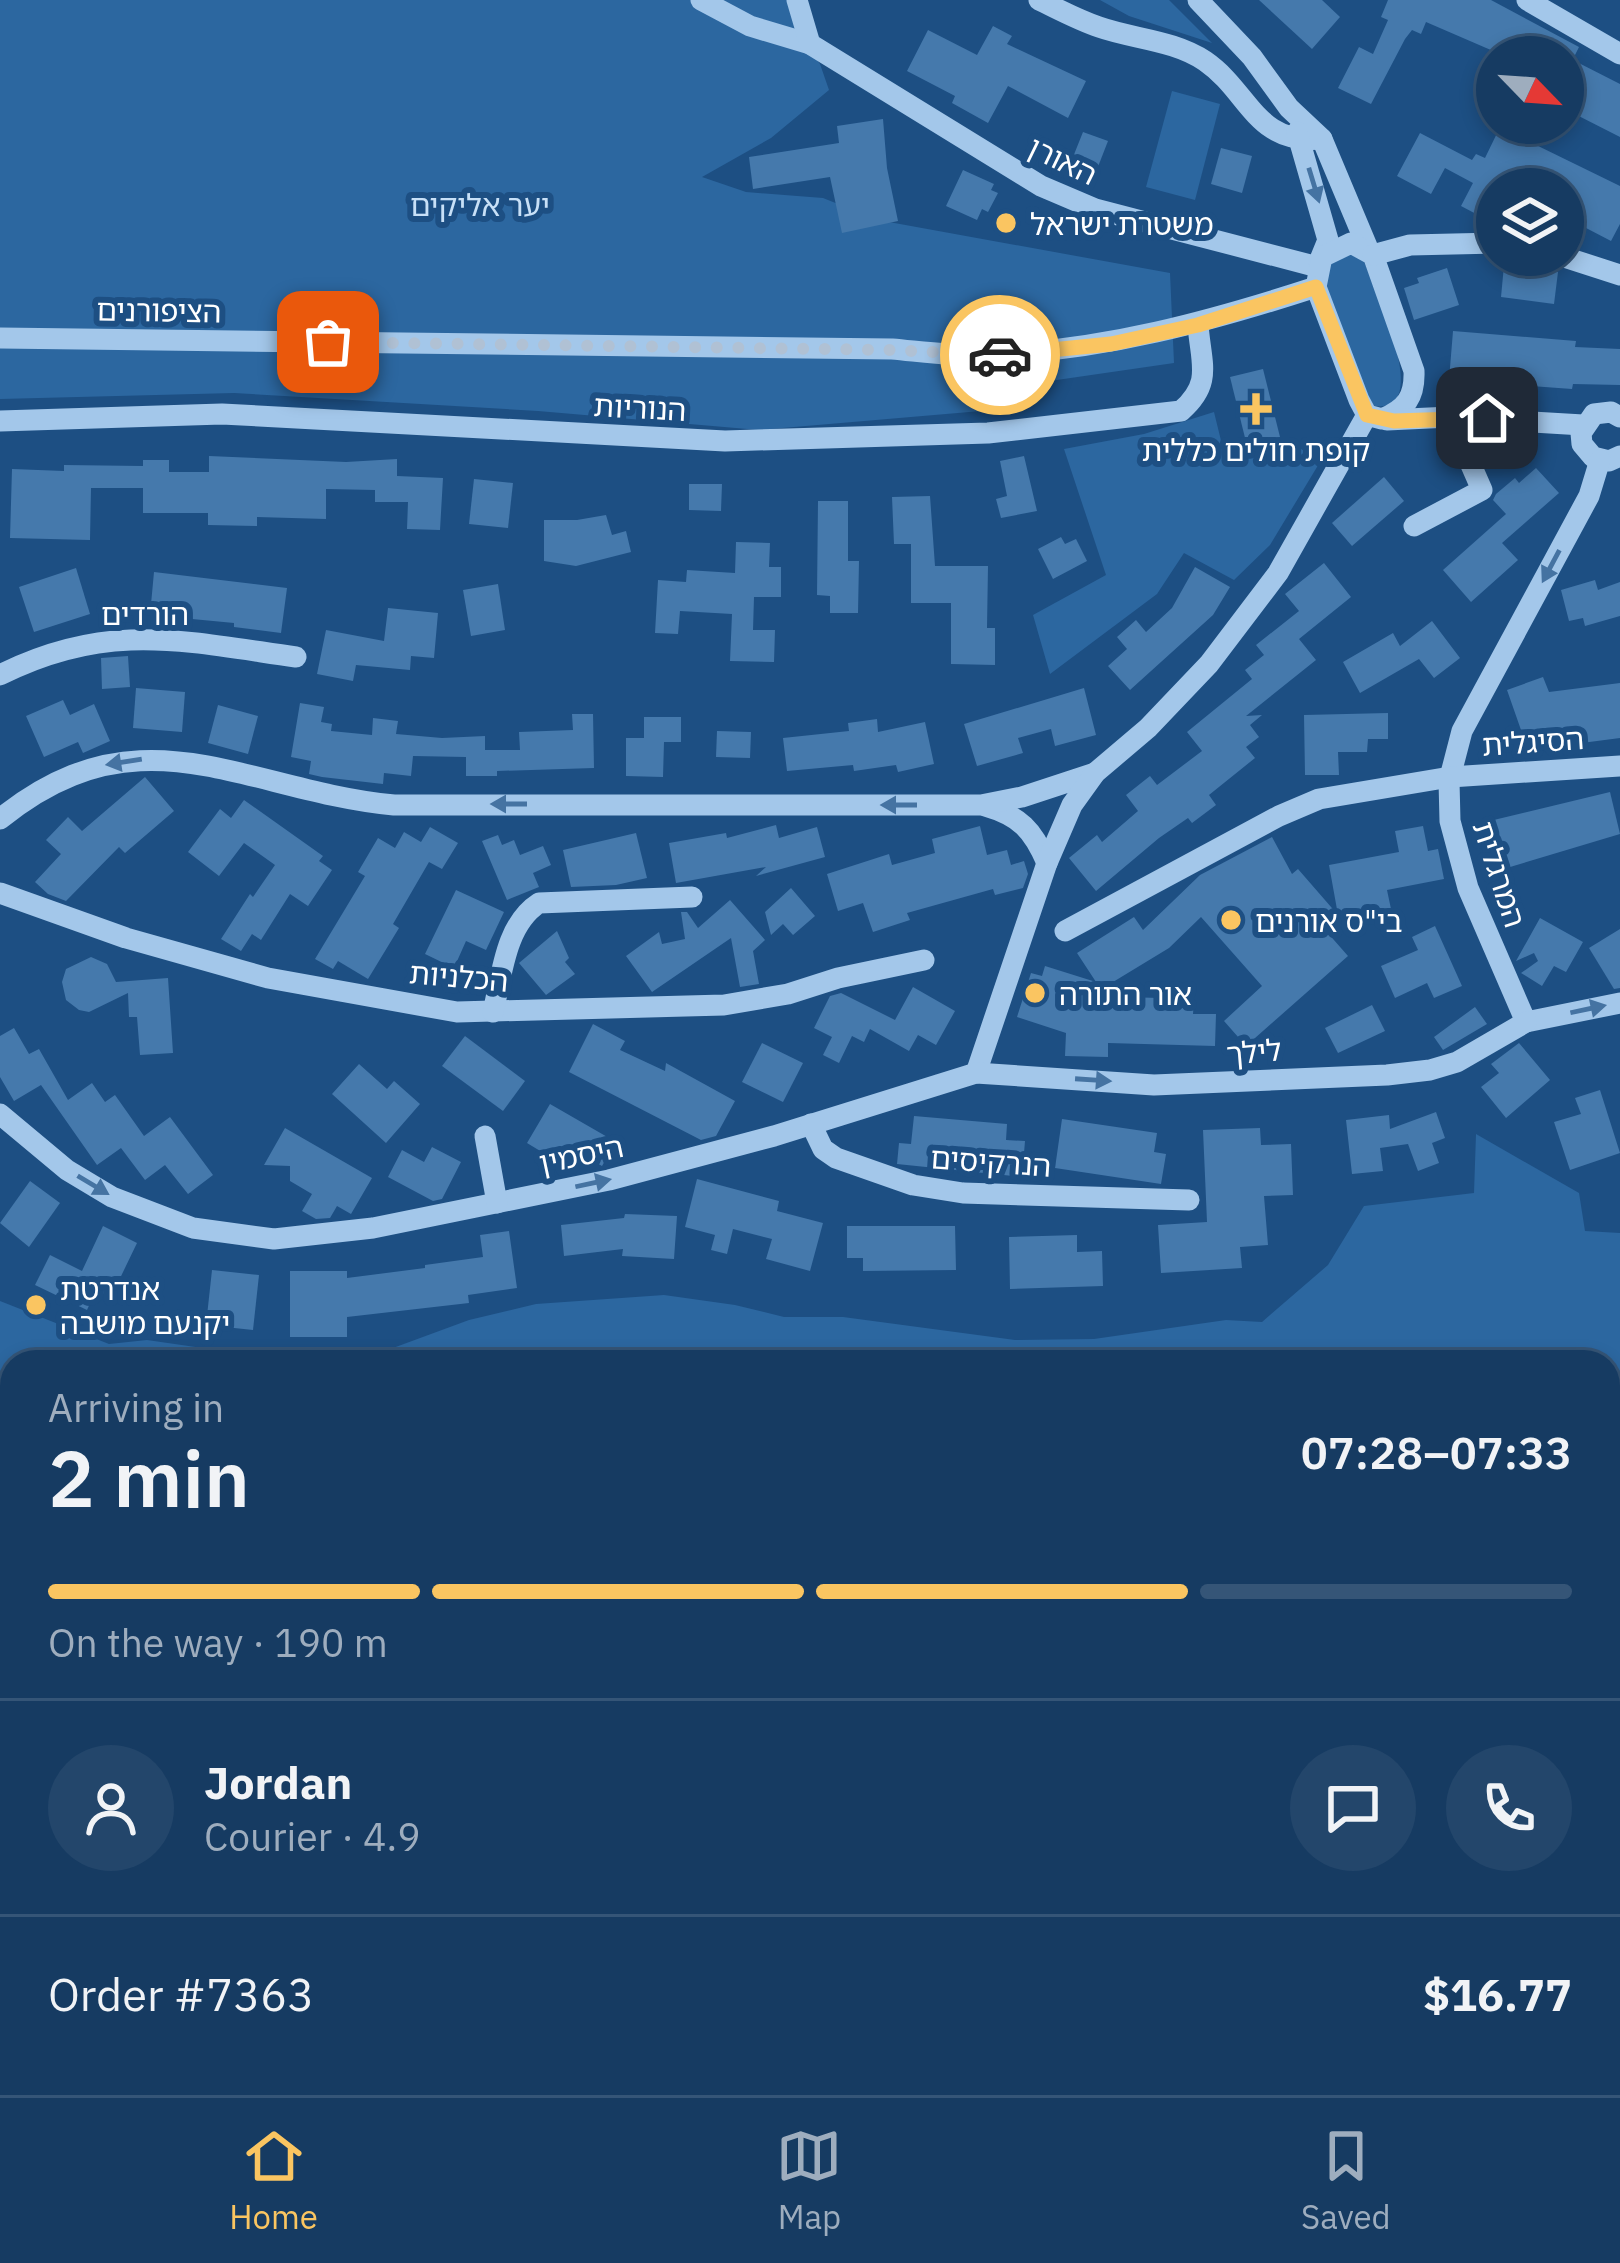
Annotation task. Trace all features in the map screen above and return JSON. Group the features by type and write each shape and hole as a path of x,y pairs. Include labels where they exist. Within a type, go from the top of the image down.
{"street":[{"name":"האורן","path":"701,0 751,26 810,44 1059,194 1095,209 1318,272"},
{"path":"797,0 810,44"},
{"path":"1039,0 1098,27 1200,58 1225,76 1249,112 1272,130 1311,140"},
{"path":"1198,0 1252,57 1311,140 1371,253 1414,371 1416,400 1450,417 1482,490 1414,526"},
{"path":"1527,0 1620,54"},
{"path":"1311,140 1328,240 1318,272 1375,417"},
{"path":"1371,253 1411,245 1476,243"},
{"name":"הציפורנים","path":"0,338 892,350 988,356 1111,344 1198,325 1318,272 1344,244 1371,253"},
{"path":"1584,263 1620,274"},
{"name":"הנוריות","path":"0,421 222,414 725,441 988,433 1180,411 1198,395 1204,381 1198,325"},
{"path":"976,1073 1047,863 1072,805 1095,773 1148,728 1209,664 1278,573 1375,417 1407,405 1414,371"},
{"path":"1375,417 1583,425 1602,412 1620,416"},
{"path":"1583,425 1582,444 1610,458"},
{"name":"המרגלית","path":"1526,1022 1468,888 1450,821 1450,777 1462,731 1610,458"},
{"name":"הורדים","path":"0,675 42,655 117,638 156,638 296,657"},
{"path":"0,819 54,783 137,758 177,758 311,792 394,806 981,805 1095,773"},
{"name":"הסיגלית","path":"1065,931 1319,799 1450,777 1620,766"},
{"path":"981,805 1011,814 1025,824 1047,863"},
{"name":"הכלניות","path":"0,893 126,938 268,978 457,1012 724,1005 924,960"},
{"path":"494,1012 516,927 525,912 539,903 692,897"},
{"path":"1526,1022 1620,1003"},
{"name":"לילך","path":"976,1073 1154,1085 1387,1075 1457,1062 1526,1022"},
{"name":"היסמין","path":"0,1114 67,1170 159,1217 235,1236 316,1236 610,1180 976,1073"},
{"name":"הנרקיסים","path":"812,1124 823,1149 836,1158 913,1185 963,1193 1189,1200"},
{"path":"485,1136 497,1203"}],"green space":[{"name":"יער אליקים","path":"0,0 794,0 804,42 820,64 829,90 771,138 702,177 746,192 823,198 878,220 1170,273 1174,363 1043,382 981,411 759,430 234,393 0,399"},
{"path":"1100,0 1169,0 1212,43 1129,16"},
{"path":"1172,91 1220,104 1195,200 1146,187"},
{"path":"1350,254 1364,261 1396,347 1400,391 1392,403 1374,406 1368,396 1326,286 1330,264"},
{"path":"1214,412 1226,461 1306,448 1320,462 1270,545 1234,580 1184,553 1157,594 1050,674 1033,615 1106,575 1064,449 1144,434"},
{"path":"1476,1134 1579,1193 1585,1231 1620,1233 1620,1350 388,1350 469,1320 536,1304 664,1295 784,1317 843,1317 1015,1340 1094,1339 1226,1320 1262,1322 1328,1265 1364,1206 1474,1193"},
{"path":"0,1301 109,1344 147,1340 216,1350 0,1350"}],"building":[{"path":"1259,0 1322,0 1340,17 1312,49"},
{"path":"1388,0 1491,0 1558,36 1476,36 1476,44 1426,22 1421,34 1412,30 1405,39 1371,104 1338,88 1359,47 1373,54 1388,20 1381,17"},
{"path":"993,26 1012,36 1007,44 1086,81 1068,118 1008,86 988,123 952,103 955,96 907,71 928,30 977,55"},
{"path":"1584,66 1620,84 1620,137 1584,119"},
{"path":"883,119 898,221 842,233 830,177 753,189 749,157 839,143 837,126"},
{"path":"1083,132 1108,141 1094,177 1069,167"},
{"path":"1420,133 1472,160 1476,154 1485,158 1492,144 1534,144 1583,168 1476,168 1476,214 1461,206 1473,183 1445,168 1431,194 1397,176"},
{"path":"1221,148 1252,156 1242,193 1211,184"},
{"path":"1584,168 1620,186 1620,224 1611,241 1584,227"},
{"path":"963,170 994,184 991,190 998,193 988,212 982,209 977,220 946,206"},
{"path":"1447,268 1459,305 1414,320 1404,288"},
{"path":"1503,276 1558,276 1554,304 1501,297"},
{"path":"1453,331 1620,349 1620,385 1573,384 1572,389 1449,380"},
{"name":"קופת חולים כללית","path":"1263,369 1281,441 1248,450 1230,377"},
{"path":"209,456 346,462 397,459 397,476 443,478 440,530 407,529 408,502 375,502 375,490 326,489 326,519 257,517 257,526 208,525 208,513 143,513 143,488 91,488 90,540 10,538 12,469 64,471 64,465 143,466 143,460 169,460 169,472 209,472"},
{"path":"1024,456 1037,511 1001,518 996,499 1007,496 1000,461"},
{"path":"1536,468 1559,493 1502,543 1518,560 1471,602 1443,570 1506,514 1493,500 1496,494"},
{"path":"1384,477 1404,501 1352,546 1332,523"},
{"path":"474,479 513,483 508,528 469,524"},
{"path":"689,484 722,484 721,511 689,510"},
{"path":"930,496 935,566 988,566 987,628 995,628 995,665 951,664 951,603 911,603 911,544 894,544 892,497"},
{"path":"818,501 848,501 848,561 859,561 858,613 830,613 830,596 817,595"},
{"path":"606,515 612,535 626,531 631,552 576,566 544,561 544,520"},
{"path":"1061,537 1065,544 1076,539 1087,561 1053,579 1038,549"},
{"path":"736,542 770,543 769,567 781,567 781,597 754,597 753,630 775,630 774,662 730,661 732,614 680,611 678,634 655,633 658,580 686,582 687,570 735,573"},
{"path":"1324,563 1351,597 1299,639 1316,660 1246,716 1262,715 1250,725 1259,737 1246,747 1255,758 1209,795 1216,805 1159,838 1096,891 1069,858 1097,835 1102,842 1138,811 1126,795 1150,776 1157,785 1202,751 1187,732 1252,679 1245,670 1264,655 1256,645 1299,611 1285,594"},
{"path":"1195,567 1230,587 1213,615 1130,690 1108,666 1127,649 1117,637 1136,620 1146,632 1172,608"},
{"path":"76,568 90,614 34,632 19,587"},
{"path":"154,572 287,588 281,633 150,615"},
{"path":"1595,580 1598,590 1620,582 1620,616 1585,626 1583,618 1569,621 1561,590"},
{"path":"498,584 505,630 471,636 463,590"},
{"path":"388,608 438,613 434,658 411,656 410,670 356,665 353,681 317,674 326,630 384,641"},
{"path":"1432,621 1460,658 1434,678 1419,659 1360,693 1343,662 1393,633 1400,646"},
{"path":"128,656 130,687 102,689 101,658"},
{"path":"1543,677 1549,692 1620,683 1620,738 1574,744 1572,730 1527,747 1507,690"},
{"path":"136,688 185,692 182,732 133,728"},
{"path":"1084,688 1096,735 1055,746 1051,729 1018,738 1023,753 977,766 964,724"},
{"path":"63,700 70,715 94,704 110,741 83,753 78,742 44,757 26,716"},
{"path":"300,703 324,707 321,722 332,724 331,731 372,735 373,718 398,721 396,734 485,736 485,750 520,750 519,732 573,730 572,714 593,714 594,768 466,776 466,757 413,756 411,776 384,773 383,784 322,777 309,774 311,761 291,757"},
{"path":"218,705 258,716 248,754 208,743"},
{"path":"1388,713 1388,739 1368,739 1367,752 1338,752 1339,775 1305,775 1304,715"},
{"path":"644,717 681,717 681,742 664,742 663,777 626,776 626,738 644,738"},
{"path":"877,719 878,732 925,722 934,764 898,772 896,765 854,771 853,765 787,771 783,738 849,731 848,723"},
{"path":"717,731 751,732 750,758 716,757"},
{"path":"145,777 174,811 125,853 119,847 66,901 35,882 61,854 46,840 68,817 82,831"},
{"path":"1610,792 1620,834 1490,873 1477,824"},
{"path":"244,800 323,856 319,861 332,870 308,906 290,894 261,940 252,934 241,951 221,939 275,865 244,843 219,876 188,852 220,809 231,818"},
{"path":"776,825 779,838 817,827 825,857 756,876 766,867 676,883 669,843 726,833 727,838"},
{"path":"980,826 987,855 1007,850 1011,865 1024,861 1028,874 1023,888 995,895 993,889 907,913 910,920 873,932 863,903 838,911 827,874 889,854 892,865 935,853 932,839"},
{"path":"1423,826 1428,851 1438,849 1444,879 1387,890 1391,909 1319,923 1348,956 1246,1046 1224,1021 1262,986 1201,917 1169,948 1090,996 1194,999 1193,1014 1216,1014 1215,1046 1108,1043 1108,1057 1065,1056 1066,1033 1017,1017 1031,973 1042,976 1045,966 1096,982 1077,953 1134,917 1143,930 1200,875 1272,837 1292,874 1298,869 1338,915 1329,865 1399,852 1395,831"},
{"path":"430,827 458,843 442,869 429,862 393,924 399,928 368,979 338,961 333,969 315,959 365,876 358,872 378,838 395,848 404,832 421,842"},
{"path":"636,833 647,878 571,887 563,850"},
{"path":"498,835 502,845 514,840 520,855 543,846 551,865 533,873 539,887 507,900 482,841"},
{"path":"791,888 815,916 793,935 783,924 771,935 765,912"},
{"path":"456,890 504,912 486,950 466,941 454,968 425,954"},
{"path":"730,900 765,940 753,951 759,984 740,987 731,938 652,992 626,956 659,932 662,944 685,939 681,912 687,912 698,928"},
{"path":"1540,918 1583,942 1566,972 1554,966 1542,986 1521,973 1538,961 1534,953 1516,961"},
{"path":"1435,926 1462,986 1434,998 1427,983 1395,998 1381,966 1418,950 1412,937"},
{"path":"1620,929 1620,988 1614,989 1589,948"},
{"path":"557,931 569,958 565,962 575,974 546,995 519,963"},
{"path":"91,957 107,964 116,982 168,978 173,1053 140,1055 137,1017 129,1017 128,993 89,1012 66,1000 62,982 66,969"},
{"path":"913,987 955,1011 936,1045 918,1035 909,1051 870,1029 864,1042 852,1036 839,1063 823,1055 832,1037 814,1028 830,996 841,993 895,1020"},
{"path":"1372,1005 1385,1031 1338,1053 1325,1028"},
{"path":"1475,1007 1487,1024 1443,1050 1434,1037"},
{"path":"593,1024 625,1041 620,1050 665,1071 666,1063 735,1101 716,1136 701,1140 569,1072"},
{"path":"14,1028 29,1054 39,1049 68,1100 92,1083 105,1102 115,1095 144,1136 170,1117 213,1175 188,1194 165,1165 145,1180 121,1148 97,1165 41,1085 14,1101 0,1077 0,1036"},
{"path":"465,1036 525,1081 503,1111 442,1066"},
{"path":"762,1043 803,1063 783,1102 742,1082"},
{"path":"1519,1043 1550,1080 1506,1118 1481,1087 1499,1073 1491,1064"},
{"path":"359,1064 387,1089 394,1081 420,1104 386,1143 332,1094"},
{"path":"1600,1090 1620,1153 1570,1170 1554,1122 1581,1114 1575,1098"},
{"path":"550,1104 616,1142 602,1166 586,1157 575,1172 527,1143"},
{"path":"1436,1112 1445,1138 1432,1143 1439,1163 1418,1171 1408,1144 1380,1148 1383,1171 1352,1174 1346,1120 1389,1115 1390,1129"},
{"path":"914,1116 1007,1124 1006,1140 1025,1141 1022,1177 897,1164 899,1143 911,1144"},
{"path":"1062,1119 1157,1133 1154,1152 1166,1154 1161,1184 1055,1168"},
{"path":"285,1128 372,1178 351,1214 337,1206 330,1218 316,1219 302,1211 312,1194 290,1181 290,1166 264,1165"},
{"path":"1260,1128 1261,1145 1291,1144 1293,1195 1264,1196 1268,1245 1240,1247 1242,1268 1161,1273 1158,1225 1207,1222 1203,1130"},
{"path":"432,1147 461,1162 442,1199 433,1201 388,1177 402,1150 424,1162"},
{"path":"697,1179 779,1201 777,1211 823,1223 810,1271 766,1259 772,1239 733,1229 727,1254 711,1250 715,1235 685,1227"},
{"path":"30,1181 60,1203 29,1247 0,1223"},
{"path":"625,1214 677,1216 674,1259 622,1256 623,1249 564,1256 561,1225 624,1218"},
{"path":"103,1226 137,1243 111,1297 96,1290 87,1310 35,1285 50,1255 82,1271"},
{"path":"847,1226 955,1226 956,1270 863,1271 863,1258 847,1258"},
{"path":"509,1231 517,1288 468,1295 469,1303 347,1317 347,1337 290,1337 290,1271 347,1271 347,1278 425,1268 483,1257 480,1235"},
{"path":"1077,1235 1077,1252 1102,1251 1103,1286 1010,1289 1009,1237"},
{"path":"212,1270 259,1275 253,1330 206,1325"}],"way so far":[{"path":"328,342 1000,355"}],"place":[{"name":"משטרת ישראל","path":"1006,223"},
{"name":"קופת חולים כללית","path":"1256,409"},
{"name":"בי\"ס אורנים","path":"1231,920"},
{"name":"אור התורה","path":"1035,993"},
{"name":"אנדרטת יקנעם מושבה","path":"36,1305"}],"route":[{"path":"1000,355 1111,344 1198,325 1316,287 1367,415 1394,421 1487,418"}]}
